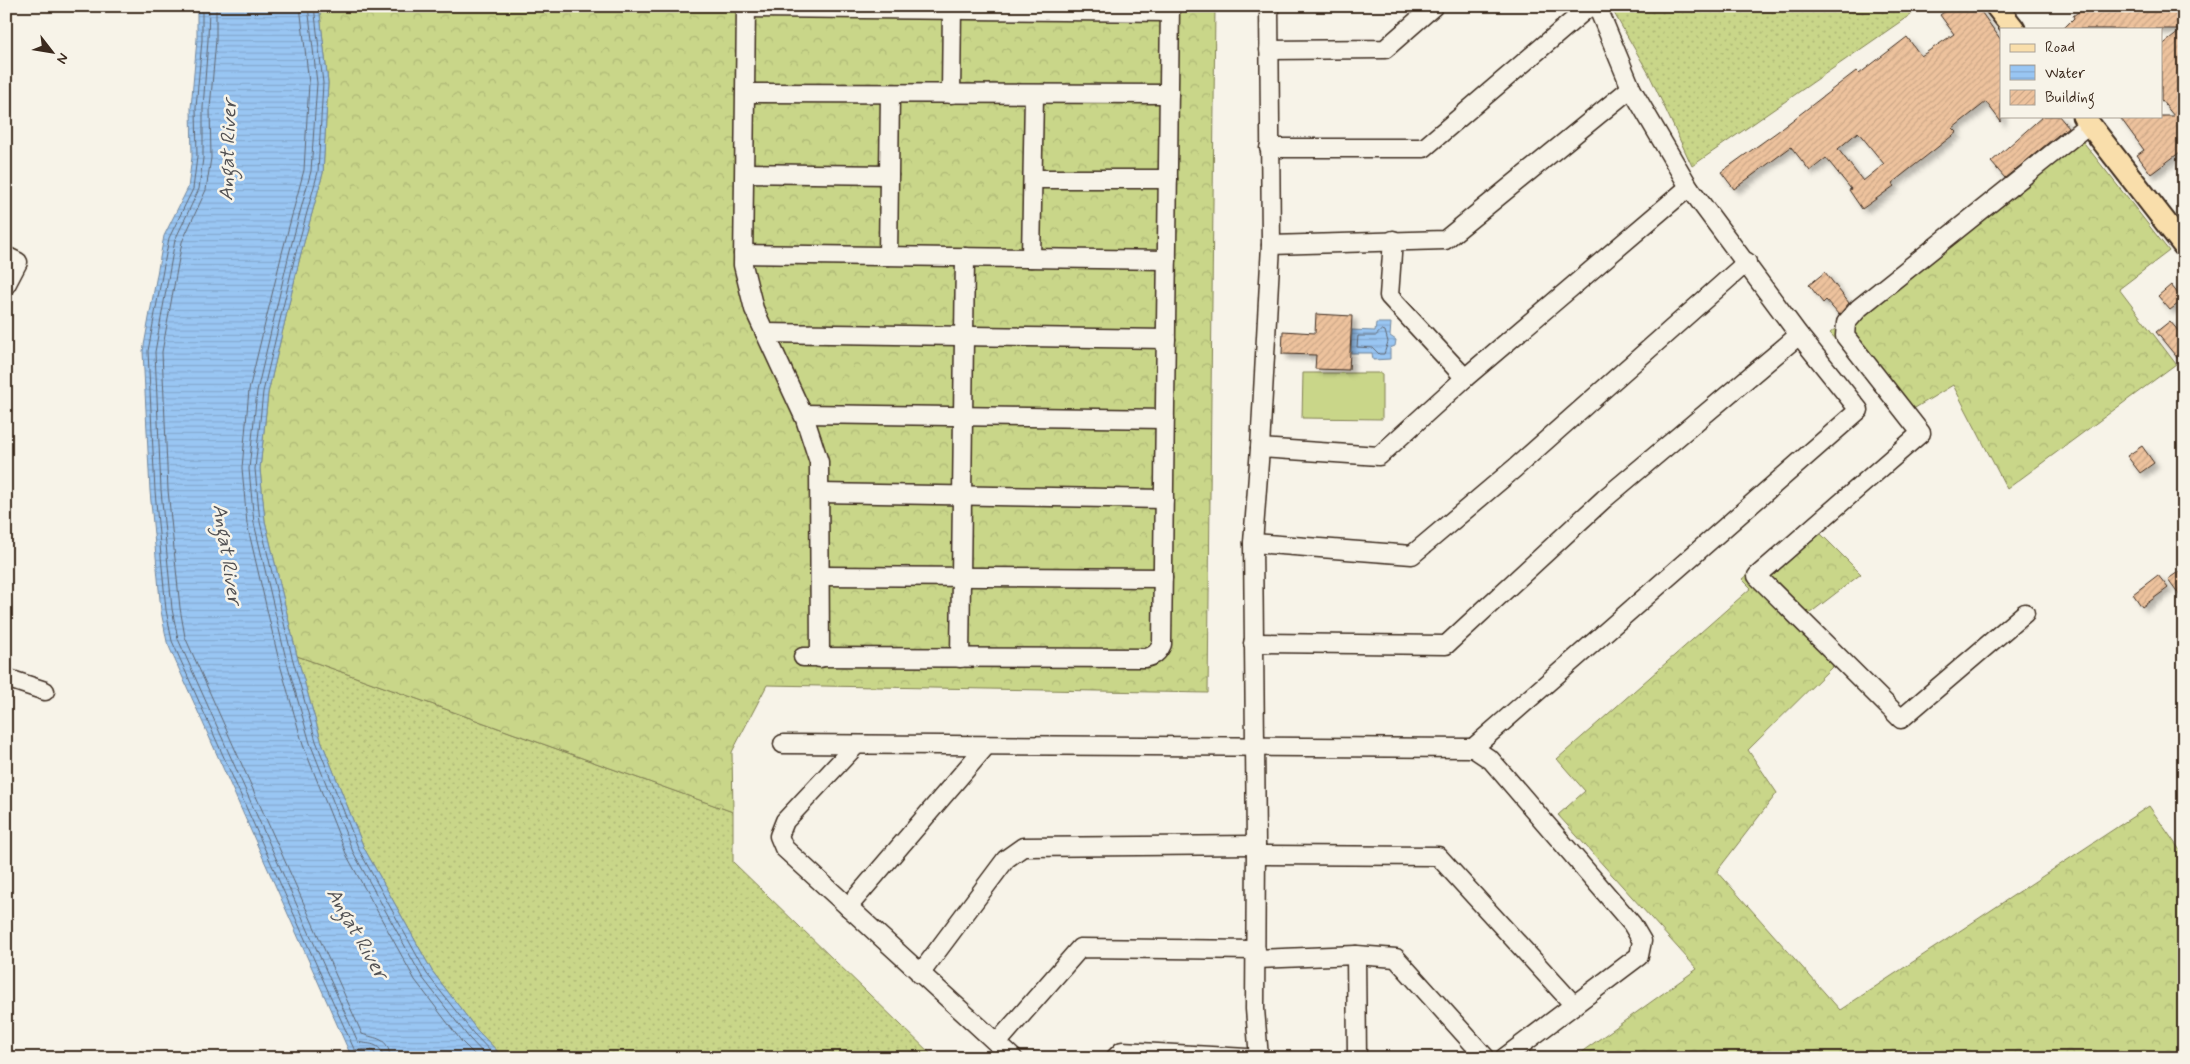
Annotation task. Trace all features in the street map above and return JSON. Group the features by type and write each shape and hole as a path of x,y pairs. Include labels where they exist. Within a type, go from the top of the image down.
{"main road":[{"path":"1996,6 2013,28"},
{"path":"2086,120 2184,246"}],"street":[{"path":"1259,1058 1255,1009 1256,850 1253,543 1271,244 1269,6"},
{"path":"1269,50 1385,49 1434,6"},
{"path":"1269,148 1424,148 1590,6"},
{"path":"1472,748 1859,410 1799,335 1747,262 1689,187 1631,88 1597,6"},
{"path":"803,657 820,658 960,658 1150,657 1157,654 1162,644 1170,9 746,7 743,265 749,292 765,333 803,414 819,462 820,658"},
{"path":"951,94 952,8"},
{"path":"1271,244 1445,240 1631,88"},
{"path":"746,93 1169,94"},
{"path":"888,256 890,94"},
{"path":"1031,258 1034,180 1034,95"},
{"path":"2025,613 1901,719 1757,576 1921,433 1845,336 1846,323 1859,308 2086,120"},
{"path":"744,173 889,175"},
{"path":"1034,180 1168,179"},
{"path":"1260,448 1378,456 1465,378 1689,187"},
{"path":"1393,240 1389,296 1465,378"},
{"path":"743,254 1167,260"},
{"path":"6,256 18,262 6,285"},
{"path":"960,658 965,257"},
{"path":"1253,543 1412,555 1515,468 1747,262"},
{"path":"765,333 1166,340"},
{"path":"1253,643 1446,645 1604,499 1799,335"},
{"path":"803,414 1164,419"},
{"path":"820,493 1164,498"},
{"path":"820,576 1162,578"},
{"path":"6,678 46,691"},
{"path":"783,744 1472,748 1491,760 1632,924 1642,941 1638,956 1504,1058"},
{"path":"856,745 785,820 779,836 784,848 1013,1058"},
{"path":"848,907 986,746"},
{"path":"920,974 1006,859 1023,847 1256,850 1438,856 1574,1005"},
{"path":"997,1043 1080,948 1256,955 1356,955 1396,958 1486,1058"},
{"path":"1356,955 1357,1058"},
{"path":"1115,1058 1122,1051 1248,1058"}],"green space":[{"path":"319,6 1215,6 1208,693 767,685 732,752 733,812 297,656 265,521 260,469 268,393 300,257 323,173 328,83"},
{"path":"1610,6 1923,6 1692,166 1649,74"},
{"path":"2077,134 2169,251 2119,289 2176,364 2007,489 1953,385 1905,414 1830,333"},
{"path":"1303,373 1382,373 1382,419 1302,418"},
{"path":"1809,522 1861,574 1801,620 1837,662 1748,750 1777,793 1717,871 1840,1010 2149,806 2184,856 2184,1058 1573,1058 1697,969 1558,815 1585,791 1557,759 1751,588 1742,579"},
{"path":"297,656 733,812 733,862 935,1058 504,1058 477,1030 432,971 364,848 321,740"}],"water":[{"name":"Angat River","path":"197,6 319,6 328,83 323,173 300,257 268,393 260,469 265,521 297,656 321,740 364,848 432,971 477,1030 504,1058 374,1058 368,1053 352,1058 167,642 161,611 150,491 143,351 164,236 188,188 192,157 191,108 197,39"},
{"path":"1376,323 1391,323 1390,336 1396,340 1395,346 1390,348 1390,359 1373,360 1372,353 1351,353 1352,330 1375,331"}],"building":[{"path":"1952,6 1977,6 2000,39 2001,122 1986,102 1953,128 1957,132 1892,183 1894,186 1862,209 1849,190 1851,189 1826,158 1810,171 1791,147 1734,189 1721,172 1777,132 1856,71 1859,74 1907,37 1921,56 1954,34 1940,15","holes":["1858,132 1884,164 1863,181 1838,149"]},
{"path":"2086,6 2101,6 2106,12 2113,6 2184,6 2184,149 2151,174 2137,155 2144,150 2120,118 2162,118 2162,116 2174,116 2162,101 2162,45 2183,29 2064,28 2074,18 2073,16"},
{"path":"2041,118 2061,118 2068,127 2005,178 1991,162"},
{"path":"1825,272 1849,303 1839,315 1826,300 1823,303 1809,285"},
{"path":"2171,285 2183,300 2170,310 2158,296"},
{"path":"1316,314 1352,316 1349,370 1315,369 1316,355 1282,354 1283,331 1315,333"},
{"path":"2170,321 2184,338 2184,366 2156,332"},
{"path":"2142,446 2154,463 2140,473 2127,456"},
{"path":"2184,568 2184,601 2168,579"},
{"path":"2158,575 2168,588 2142,607 2133,594"}]}
